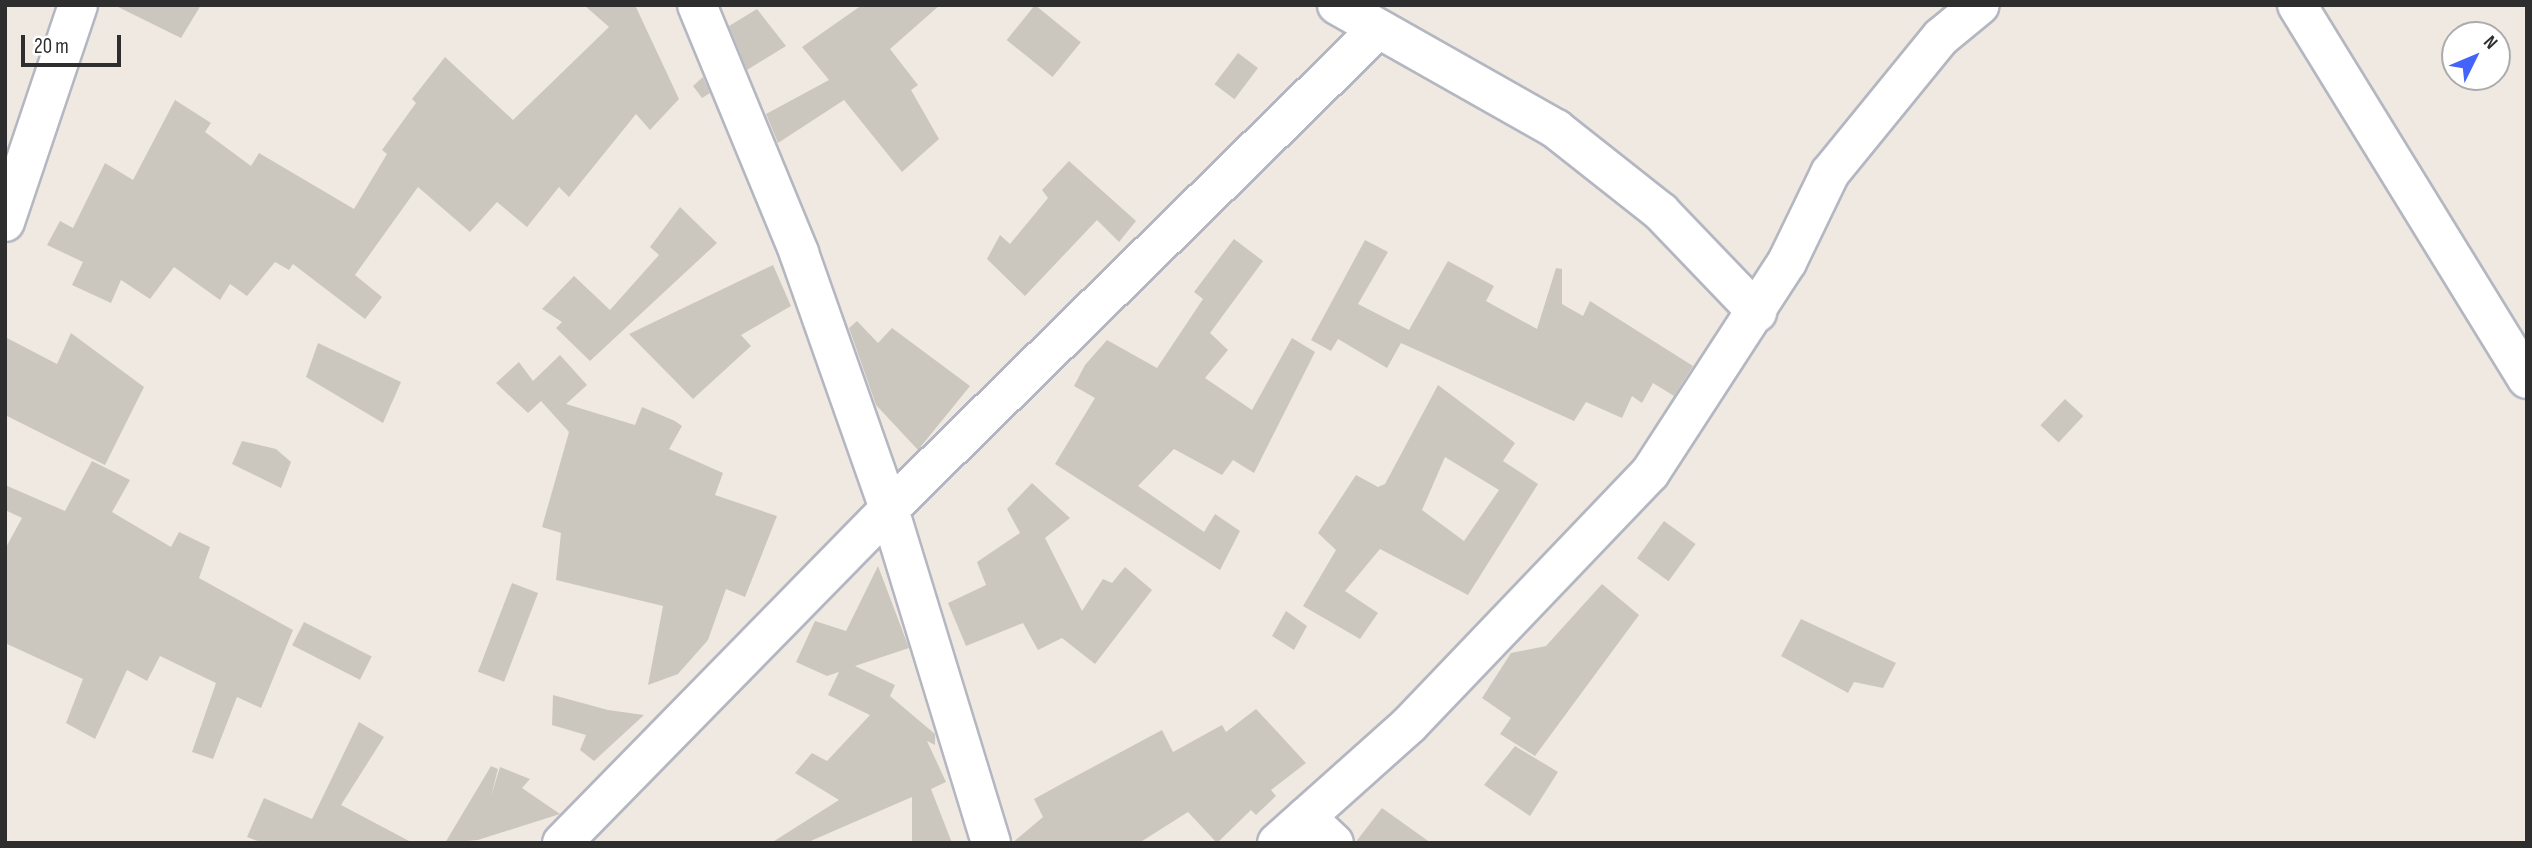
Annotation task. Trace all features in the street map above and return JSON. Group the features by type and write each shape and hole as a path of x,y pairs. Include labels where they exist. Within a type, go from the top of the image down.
{"street":[{"path":"5,222 78,5"},
{"path":"697,5 799,253 889,509 991,843"},
{"path":"1337,5 1375,32 1556,129 1661,212 1757,312"},
{"path":"1277,843 1410,724 1650,472 1757,312 1837,163 1941,37 1980,5"},
{"path":"2297,5 2527,379"},
{"path":"562,843 889,509 1375,32"},
{"path":"1306,817 1334,843"}],"building":[{"path":"114,5 201,5 181,38"},
{"path":"584,5 635,5 679,99 650,130 636,114 569,197 559,187 527,227 497,202 470,232 418,187 355,275 382,297 365,319 293,264 289,270 275,262 247,296 230,284 220,300 174,267 150,299 121,280 111,303 72,285 83,262 47,245 60,221 73,228 105,163 133,180 175,100 211,123 205,132 251,166 259,153 354,209 387,154 382,150 416,103 412,99 445,57 513,120 609,27"},
{"path":"862,5 940,5 890,49 918,85 911,90 939,139 902,172 844,100 778,143 766,114 829,80 802,47"},
{"path":"1035,5 1081,42 1053,77 1007,40"},
{"path":"757,9 786,46 747,70 729,26"},
{"path":"1238,53 1258,68 1234,99 1215,84"},
{"path":"703,77 710,93 702,98 693,86"},
{"path":"1069,161 1136,221 1119,242 1097,220 1025,296 987,259 1000,235 1010,244 1048,198 1042,190"},
{"path":"680,207 717,243 590,361 556,328 562,322 542,309 574,276 610,310 659,255 650,247"},
{"path":"1234,239 1263,261 1210,333 1228,350 1205,378 1252,410 1292,338 1315,352 1254,473 1233,460 1222,475 1174,449 1138,486 1204,532 1215,514 1240,531 1220,570 1055,464 1095,398 1074,386 1085,365 1107,340 1157,368 1203,299 1194,292"},
{"path":"1365,240 1388,252 1358,304 1409,330 1448,261 1494,286 1486,301 1537,329 1556,268 1562,269 1562,304 1583,316 1590,301 1693,366 1674,396 1653,383 1642,403 1632,396 1622,418 1586,402 1574,421 1401,343 1387,368 1338,339 1331,351 1311,340"},
{"path":"773,265 791,306 741,335 751,346 693,399 629,334"},
{"path":"857,321 878,343 892,328 970,386 918,450 876,405 849,328"},
{"path":"71,333 144,387 105,465 5,415 5,337 57,364"},
{"path":"318,343 401,382 383,423 306,377"},
{"path":"560,355 587,385 566,404 635,425 642,407 675,421 682,426 669,449 723,473 715,495 777,516 745,597 726,589 708,640 678,674 648,685 663,606 556,580 561,533 542,527 569,432 541,401 528,413 496,383 519,362 533,381"},
{"path":"1438,385 1515,443 1503,461 1538,484 1468,595 1380,549 1345,591 1378,613 1360,639 1303,606 1336,550 1318,533 1356,475 1378,487 1385,484","holes":["1445,457 1499,490 1464,541 1422,510"]},
{"path":"2065,399 2083,416 2059,442 2040,425"},
{"path":"242,441 276,449 291,462 281,488 232,464"},
{"path":"92,461 130,480 112,512 171,547 179,532 210,547 199,578 293,630 261,708 237,697 213,759 192,752 216,683 160,656 147,681 127,670 95,739 66,723 83,679 5,643 5,549 22,518 5,510 5,485 65,511"},
{"path":"1032,483 1070,518 1045,538 1082,611 1103,579 1112,583 1125,567 1152,590 1095,664 1062,638 1038,650 1023,623 966,646 948,603 986,585 977,562 1020,533 1007,509"},
{"path":"1664,521 1696,544 1669,581 1637,558"},
{"path":"878,566 909,648 855,666 895,685 890,696 935,734 935,745 927,741 946,782 931,789 952,843 912,843 912,797 806,843 771,843 839,800 795,773 812,753 827,761 870,715 828,695 839,672 827,676 796,662 815,621 846,631"},
{"path":"512,583 538,593 504,682 478,672"},
{"path":"1602,584 1639,615 1535,756 1500,734 1511,718 1482,698 1511,653 1546,646"},
{"path":"1286,611 1307,626 1294,650 1272,636"},
{"path":"1801,619 1896,663 1883,688 1854,682 1848,693 1781,656"},
{"path":"304,622 372,657 360,680 292,645"},
{"path":"553,695 608,710 644,715 594,761 580,750 586,735 552,725"},
{"path":"1256,709 1306,763 1271,790 1276,796 1256,815 1251,810 1217,843 1188,812 1139,843 1012,843 1043,817 1034,799 1162,730 1173,752 1222,725 1226,732"},
{"path":"359,722 384,737 341,805 413,843 263,843 247,837 264,798 312,819"},
{"path":"1515,746 1558,772 1530,816 1484,785"},
{"path":"491,766 498,769 491,796 500,767 530,779 522,788 560,814 478,840 445,843"},
{"path":"1382,808 1431,843 1355,843"}]}
